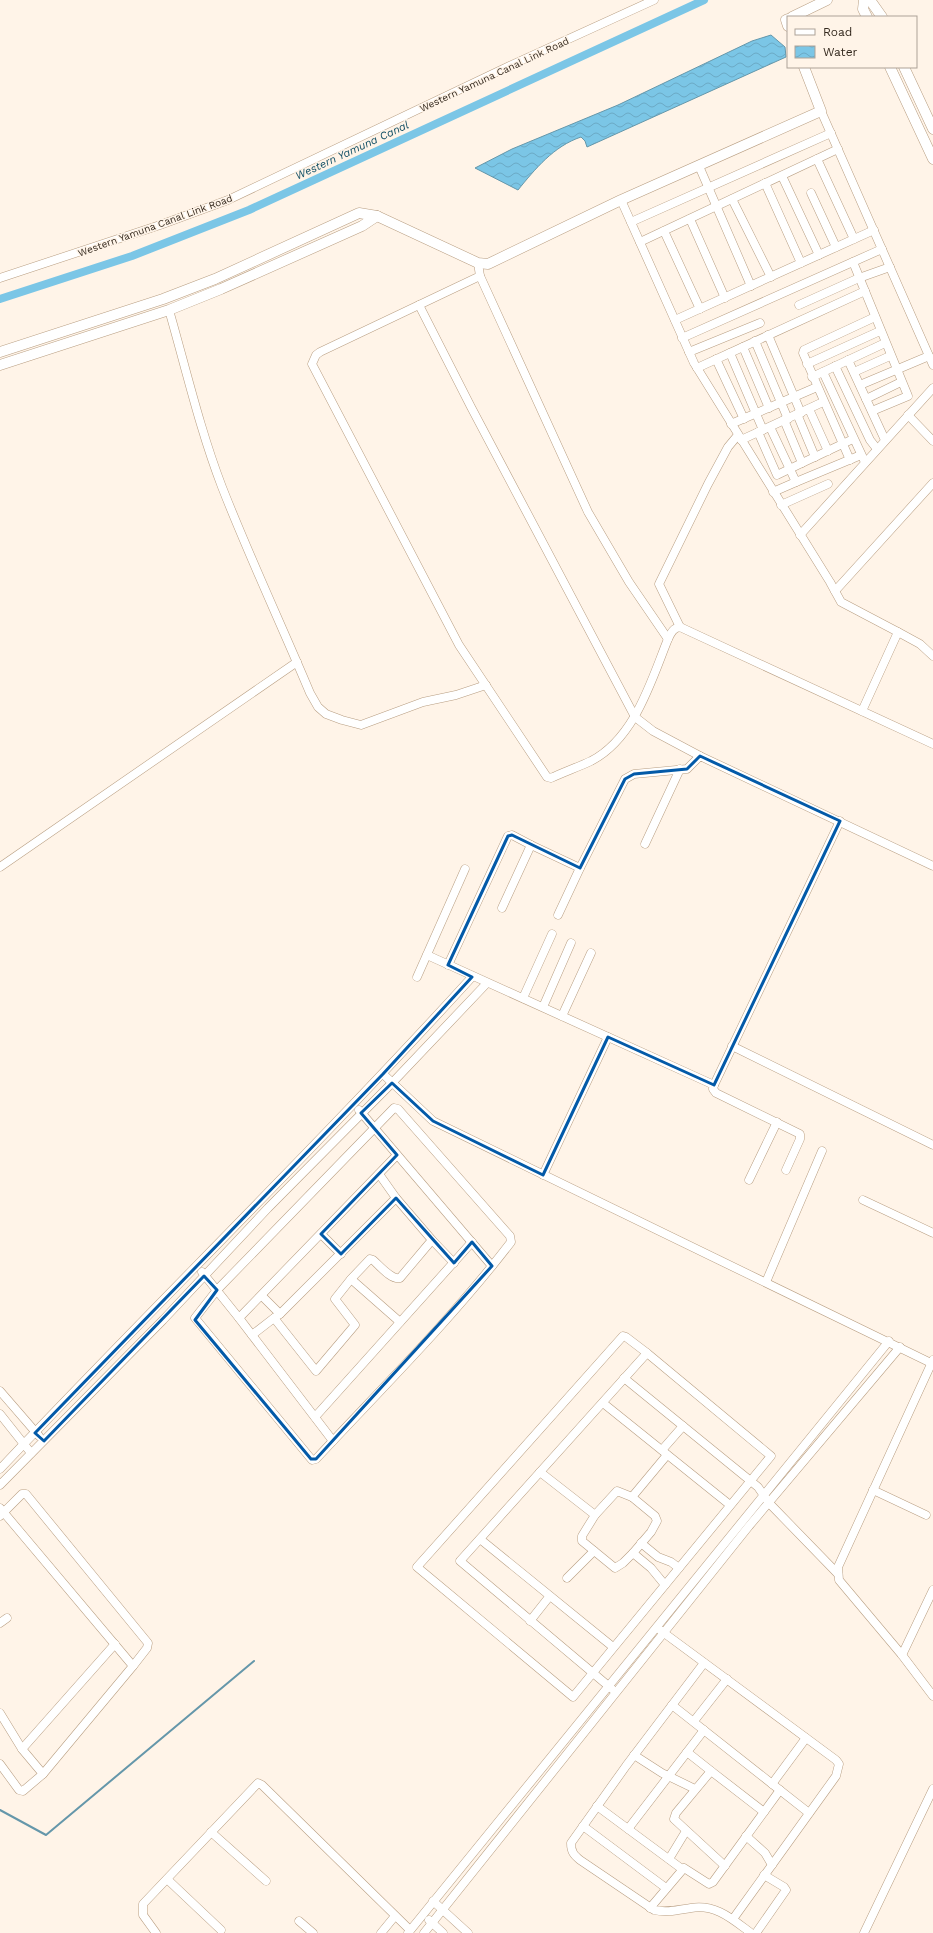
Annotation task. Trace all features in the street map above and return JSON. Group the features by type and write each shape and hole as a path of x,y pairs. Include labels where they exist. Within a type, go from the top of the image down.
{"street":[{"name":"Western Yamuna Canal Link Road","path":"0,278 160,225 228,200 498,71 654,0"},
{"path":"794,16 827,0"},
{"path":"864,0 863,9 866,16"},
{"path":"870,0 881,16"},
{"path":"804,68 821,111 933,365"},
{"path":"890,68 933,159"},
{"path":"904,68 933,129"},
{"path":"0,352 163,299 215,279 359,213 378,216 478,264 488,264 621,200 821,111"},
{"path":"631,222 831,133"},
{"path":"640,242 838,149"},
{"path":"817,159 854,239"},
{"path":"699,166 707,188 751,286"},
{"path":"782,176 819,255"},
{"path":"765,183 801,263"},
{"path":"811,193 836,247"},
{"path":"732,199 771,277"},
{"path":"621,200 682,338 697,368 841,602 920,644 933,656"},
{"path":"0,365 169,310 221,289 341,236 378,216"},
{"path":"690,219 725,298"},
{"path":"675,320 874,230"},
{"path":"664,231 700,309"},
{"path":"682,338 882,249"},
{"path":"853,262 890,356 908,396 919,403"},
{"path":"478,264 480,276 588,512 629,582 668,639"},
{"path":"799,305 859,278 890,267"},
{"path":"480,276 320,352 316,355 312,364 459,645 549,778 592,760 624,732 635,717 668,639 673,630 680,627"},
{"path":"697,368 864,291"},
{"path":"419,305 471,407 635,717 696,761 840,821 933,866"},
{"path":"169,310 211,457 258,576 310,693 318,707 331,716 357,725 364,724 428,700 456,695 486,685"},
{"path":"850,460 842,445 803,354 804,350 875,317"},
{"path":"689,352 760,323"},
{"path":"807,364 880,331"},
{"path":"768,335 795,397 799,413 815,457"},
{"path":"755,342 780,403 802,463"},
{"path":"812,377 885,343"},
{"path":"743,347 769,408"},
{"path":"730,353 764,430 796,482"},
{"path":"854,372 890,356"},
{"path":"860,385 929,356"},
{"path":"716,360 744,419"},
{"path":"848,360 885,440"},
{"path":"835,366 870,440 877,449"},
{"path":"823,372 863,459"},
{"path":"866,399 902,382"},
{"path":"732,424 817,387"},
{"path":"800,535 863,459 877,449 933,388"},
{"path":"872,411 908,396"},
{"path":"823,402 764,430 740,438 728,447 708,484 659,584 680,627 933,744"},
{"path":"809,409 828,451"},
{"path":"908,415 933,441"},
{"path":"764,430 777,475"},
{"path":"766,479 789,470 854,439"},
{"path":"774,492 850,460 863,459"},
{"path":"835,591 933,483"},
{"path":"781,505 828,484"},
{"path":"862,711 898,632"},
{"path":"0,867 297,662"},
{"path":"558,915 625,779 634,774 680,769 696,761"},
{"path":"646,844 680,769"},
{"path":"786,1170 801,1136 797,1132 716,1093 713,1089 732,1046 840,821"},
{"path":"448,965 508,836 512,835 580,868"},
{"path":"502,908 531,845"},
{"path":"417,977 465,869"},
{"path":"523,998 552,934"},
{"path":"543,1007 571,943"},
{"path":"562,1016 591,953"},
{"path":"427,955 472,977 523,998 714,1085"},
{"path":"0,1470 113,1351 383,1074 472,977"},
{"path":"0,1485 163,1320 487,983"},
{"path":"543,1175 608,1037"},
{"path":"732,1046 933,1144"},
{"path":"383,1074 433,1121 900,1347 932,1361 838,1567 838,1574"},
{"path":"354,1103 492,1266"},
{"path":"394,1108 398,1109 510,1236 511,1242 492,1266 316,1459 311,1459 195,1320 196,1316 217,1290 394,1108"},
{"path":"749,1180 777,1122"},
{"path":"766,1282 822,1151"},
{"path":"239,1318 262,1296 397,1155"},
{"path":"379,1174 396,1198 454,1263"},
{"path":"252,1335 277,1316 396,1198"},
{"path":"863,1200 933,1233"},
{"path":"321,1234 341,1254"},
{"path":"262,1296 316,1371 355,1325 335,1299 351,1279 370,1259 396,1279 400,1278 432,1240"},
{"path":"315,1417 472,1242"},
{"path":"197,1266 333,1440"},
{"path":"351,1279 400,1322"},
{"path":"626,1337 647,1353 771,1456 572,1697 417,1568 620,1338 626,1337"},
{"path":"156,1933 143,1915 142,1908 146,1901 256,1784 260,1783 396,1916 409,1932 889,1341"},
{"path":"424,1933 769,1503 900,1347"},
{"path":"616,1692 460,1563 460,1560 647,1353"},
{"path":"624,1378 758,1487 763,1497 838,1574 844,1586 902,1655 933,1696"},
{"path":"0,1391 35,1433 44,1441"},
{"path":"603,1403 730,1505"},
{"path":"0,1414 23,1445 31,1453"},
{"path":"632,1497 683,1426"},
{"path":"540,1472 595,1515"},
{"path":"873,1490 926,1515"},
{"path":"617,1491 632,1497 657,1518 656,1524 641,1543 623,1563 615,1568 581,1539 595,1515 617,1491"},
{"path":"0,1764 20,1791 23,1791 43,1774 133,1666 147,1648 148,1641 26,1494 22,1494 1,1512 133,1666"},
{"path":"480,1539 549,1597 613,1647"},
{"path":"641,1543 658,1557 671,1562 679,1568"},
{"path":"567,1578 594,1551"},
{"path":"633,1552 651,1568 665,1585"},
{"path":"902,1655 933,1590"},
{"path":"530,1621 549,1597"},
{"path":"0,1623 7,1618"},
{"path":"656,1627 836,1760 839,1768 836,1776 732,1919"},
{"path":"22,1749 115,1644"},
{"path":"704,1663 634,1754 571,1843 573,1853 650,1908 665,1912 704,1907 714,1909 732,1919 751,1933"},
{"path":"694,1721 726,1679"},
{"path":"672,1705 809,1813"},
{"path":"0,1713 22,1749 43,1774"},
{"path":"628,1829 704,1730"},
{"path":"772,1784 806,1738"},
{"path":"687,1752 764,1812"},
{"path":"634,1754 668,1776 695,1789"},
{"path":"711,1771 674,1816 676,1822 725,1866"},
{"path":"864,1933 933,1789"},
{"path":"597,1806 682,1869 687,1868 709,1884 713,1882 780,1790"},
{"path":"583,1826 666,1888"},
{"path":"669,1859 686,1831"},
{"path":"211,1832 266,1881"},
{"path":"746,1836 765,1853 772,1865"},
{"path":"650,1908 682,1869"},
{"path":"756,1933 786,1890 784,1887 764,1875"},
{"path":"167,1879 221,1930"},
{"path":"433,1901 468,1933"},
{"path":"422,1915 443,1933"},
{"path":"381,1933 396,1916"},
{"path":"299,1921 313,1933"}],"highlighted area":[{"path":"700,756 840,821 714,1085 608,1037 543,1175 433,1121 392,1083 361,1113 397,1155 321,1234 341,1254 396,1198 454,1263 472,1242 492,1266 316,1459 311,1459 195,1320 217,1290 204,1276 44,1441 35,1433 383,1074 472,977 448,965 508,836 512,835 580,868 625,779 634,774 687,769"}],"water":[{"path":"771,35 785,47 786,57 587,147 585,141 581,137 571,141 562,146 546,159 518,190 475,168 512,149 618,105 752,41"}],"waterway":[{"name":"Western Yamuna Canal","path":"0,299 132,256 249,210 704,0"},
{"path":"0,1810 46,1835 254,1661"}]}
